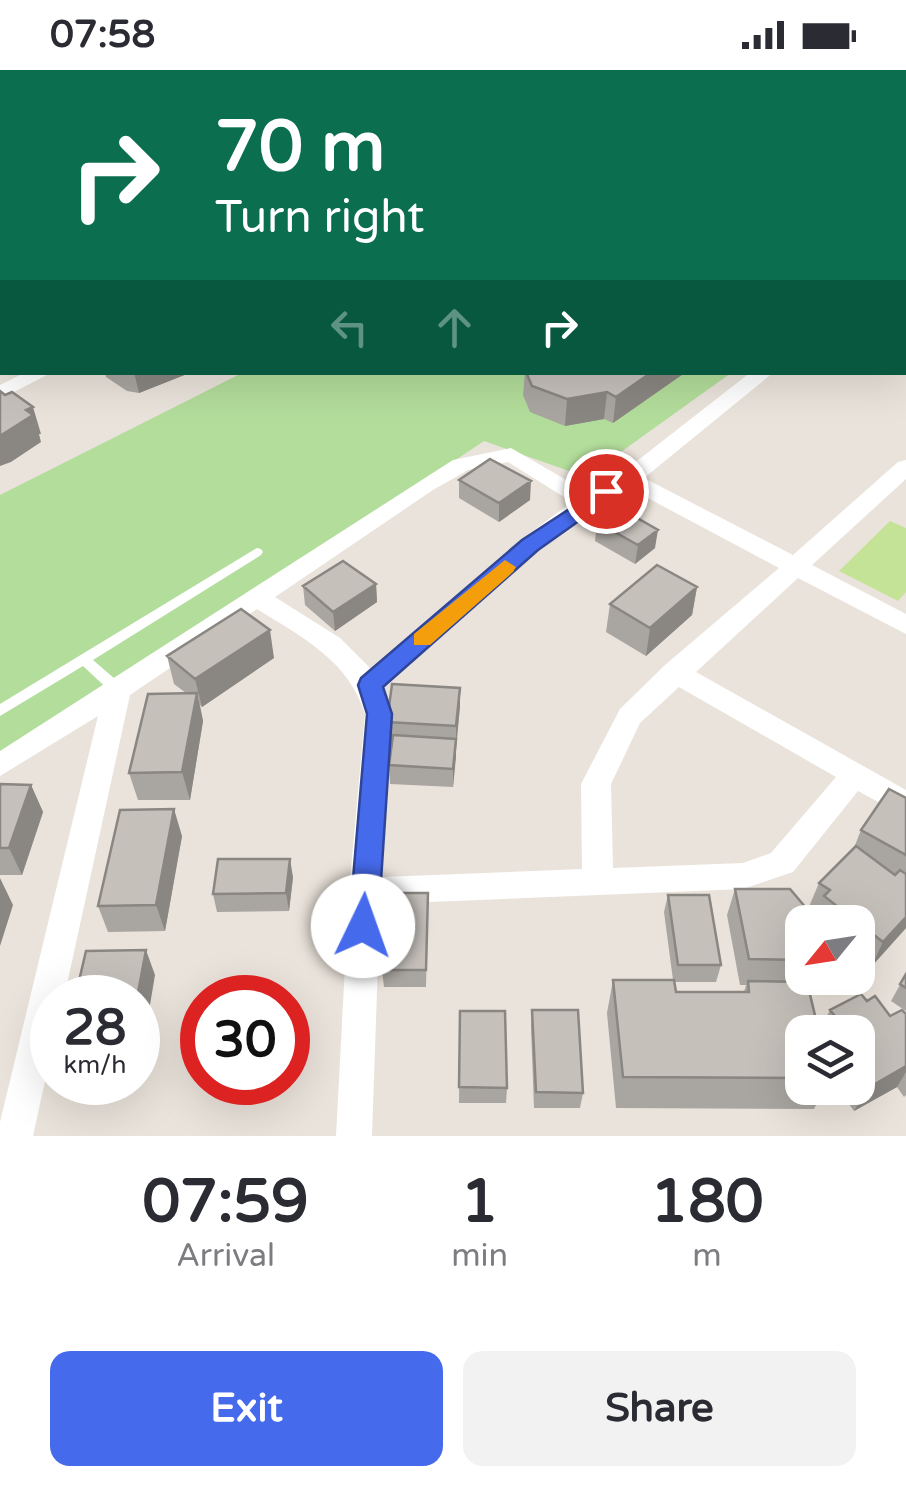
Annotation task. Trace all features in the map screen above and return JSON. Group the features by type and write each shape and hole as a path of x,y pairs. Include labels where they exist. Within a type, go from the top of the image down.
{"street":[{"path":"0,392 37,375"},
{"path":"370,685 530,545 586,502 626,480 760,375"},
{"path":"0,764 461,465 511,455 586,502"},
{"path":"598,881 596,784 630,716 674,672 906,467"},
{"path":"626,480 906,626"},
{"path":"255,596 336,648 370,685 379,714 365,891 354,1136"},
{"path":"674,672 906,805"},
{"path":"15,1136 118,690"},
{"path":"365,891 743,876 782,863 855,774"}],"lane":[{"path":"0,711 257,552"},
{"path":"84,659 118,690"}],"green space":[{"path":"238,375 728,375 586,477 484,441 0,764 0,495"},
{"path":"890,521 906,528 906,592 898,601 839,571"}],"building":[{"path":"527,375 648,375 616,397 607,392 567,399 532,386"},
{"path":"0,391 5,395 12,392 33,407 26,410 33,415 0,436"},
{"path":"490,459 531,481 499,503 459,480"},
{"path":"618,507 658,530 638,545 597,522"},
{"path":"343,561 376,584 333,612 303,586"},
{"path":"657,565 697,587 650,628 610,604"},
{"path":"241,609 270,630 195,679 167,656"},
{"path":"392,684 460,688 456,726 387,722"},
{"path":"197,693 182,772 129,773 148,694"},
{"path":"393,735 456,739 453,769 389,765"},
{"path":"0,784 31,785 9,848 0,848"},
{"path":"889,789 906,798 906,855 861,830"},
{"path":"174,809 156,905 98,906 120,810"},
{"path":"856,846 895,875 900,870 906,874 906,917 883,942 875,936 875,905 836,905 824,896 830,890 819,883"},
{"path":"218,859 290,859 286,893 213,894"},
{"path":"735,889 790,889 804,905 785,905 785,960 749,959"},
{"path":"387,893 428,893 426,970 382,970"},
{"path":"668,895 709,895 721,965 678,965"},
{"path":"146,950 141,975 80,975 86,951"},
{"path":"613,980 674,980 676,992 749,992 748,981 785,982 785,995 810,995 815,1015 785,1015 785,1078 623,1077"},
{"path":"862,995 867,1001 875,996 890,1016 902,1010 906,1014 906,1066 875,1084 875,1015 834,1015 830,1010"},
{"path":"532,1010 578,1010 583,1093 536,1092"},
{"path":"460,1011 505,1011 507,1088 459,1087"}],"slow traffic":[{"path":"422,639 505,567"}],"route":[{"path":"363,926 379,714 370,685 530,545 606,491"}]}
